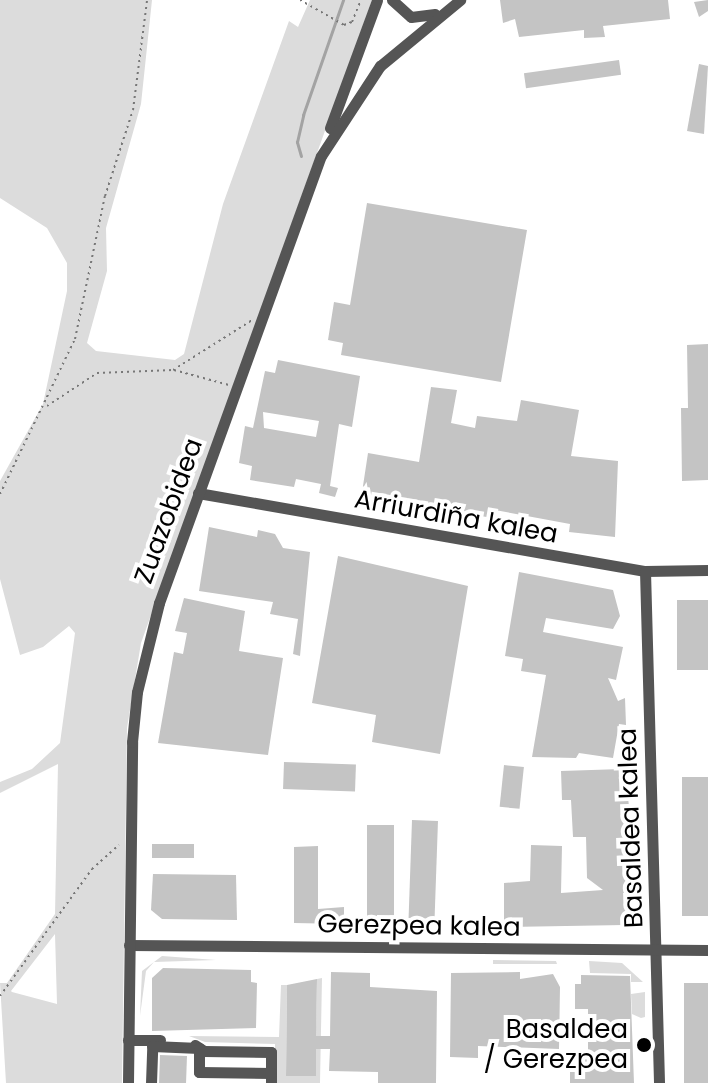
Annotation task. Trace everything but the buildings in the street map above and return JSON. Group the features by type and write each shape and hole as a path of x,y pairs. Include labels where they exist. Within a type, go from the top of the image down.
{"street":[{"path":"321,156 377,0"},
{"path":"392,0 411,17 439,13"},
{"name":"Zuazobidea","path":"128,1083 130,842 137,692 159,603 321,156 380,66 439,13 460,0"},
{"path":"358,52 365,61 380,66"},
{"name":"Arriurdiña kalea","path":"198,493 645,571 708,570"},
{"name":"Basaldea kalea","path":"645,571 659,1083"},
{"name":"Gerezpea kalea","path":"129,945 708,950"},
{"path":"128,1040 186,1040 199,1048"},
{"path":"151,1083 152,1046 199,1048 271,1052 271,1078 199,1072 199,1048"}],"path":[{"path":"0,494 47,407 75,339 105,196 133,110 147,0"},
{"path":"300,0 339,24 352,22 361,0"},
{"path":"173,370 246,323 264,318"},
{"path":"47,407 97,373 173,370 206,375 237,390"},
{"path":"0,996 92,869 111,847 130,842"}],"shaded area":[{"path":"0,0 152,0 141,104 106,228 107,271 87,343 96,351 175,360 184,354 223,204 289,21 298,27 310,0 372,0 141,643 127,728 122,1083 6,1083 0,983 7,983 55,914 58,764 0,793 0,782 32,769 60,743 75,633 69,626 43,647 20,655 0,579 0,481 43,404 67,291 67,263 47,228 0,198","holes":["55,934 57,1004 11,991"]},
{"path":"162,956 216,960 154,962"},
{"path":"493,960 556,961 557,964 493,964"},
{"path":"589,961 622,963 643,982 631,982 631,974 590,973"},
{"path":"154,962 146,971 140,1016 142,971"},
{"path":"322,978 320,1083 275,1083 275,1044 205,1042 189,1036 279,1037 281,985 287,985 286,1075 315,1076 317,979"},
{"path":"645,992 645,1017 641,1018 632,1014 631,994"}],"waterway":[{"path":"301,156 297,142 303,115 343,0"}],"place":[{"name":"Basaldea / Gerezpea","path":"644,1045"}]}
